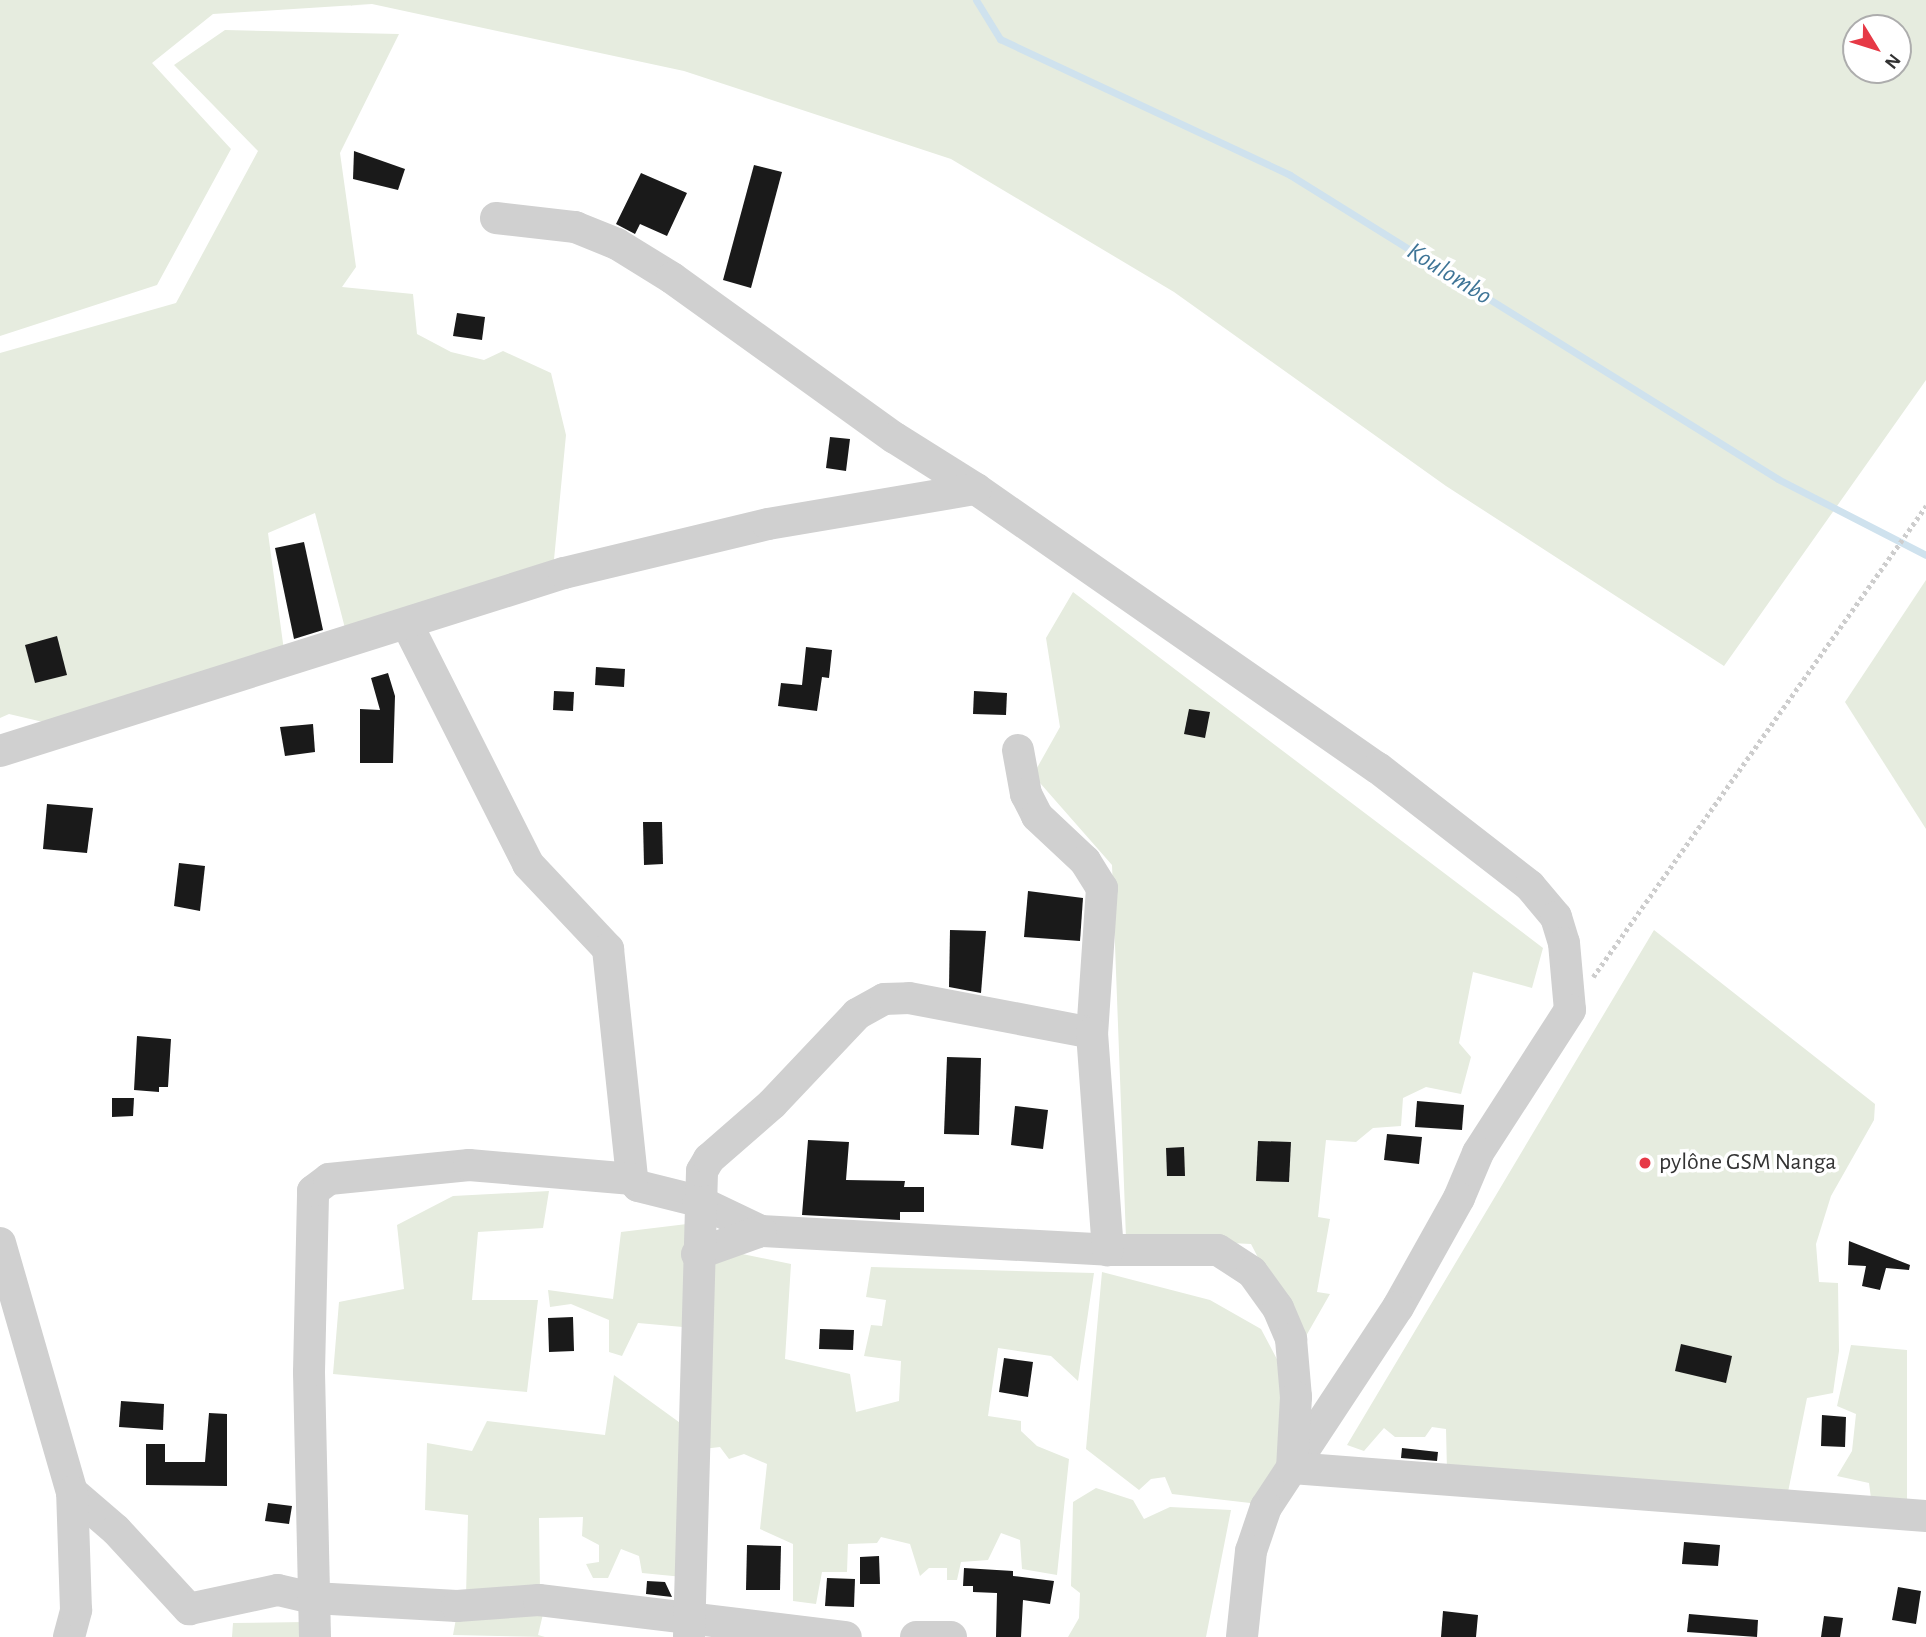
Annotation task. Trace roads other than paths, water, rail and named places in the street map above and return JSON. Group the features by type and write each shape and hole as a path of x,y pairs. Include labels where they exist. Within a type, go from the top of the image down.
{"street":[{"path":"496,218 575,227 617,244 672,278 895,438 976,489 1378,768 1530,886 1556,917 1564,943 1570,1010 1478,1153 1459,1198 1398,1307 1292,1468 1256,1530 1242,1637"},
{"path":"0,751 564,573 768,524 976,489"},
{"path":"407,624 528,864 608,949 632,1179"},
{"path":"1018,750 1027,794 1037,816 1085,861 1102,888 1092,1033 1108,1250"},
{"path":"689,1626 698,1200 702,1171 709,1159 772,1104 870,1003 909,998 1092,1033"},
{"path":"315,1637 309,1359 313,1191 329,1179 469,1165 632,1179 649,1192 698,1200 761,1231"},
{"path":"697,1254 761,1231 1108,1250 1218,1250 1252,1272 1278,1308 1292,1339 1296,1397 1292,1468"},
{"path":"0,1243 72,1492 76,1609 69,1637"},
{"path":"1292,1468 1926,1516"},
{"path":"72,1492 116,1530 189,1609 260,1591 313,1598 457,1605 539,1600 689,1626 846,1637"},
{"path":"916,1637 951,1637"}],"waterway":[{"name":"Koulombo","path":"976,0 1000,39 1290,175 1778,479 1926,555"}],"place":[{"name":"pylône GSM Nanga","path":"1645,1163"}]}
